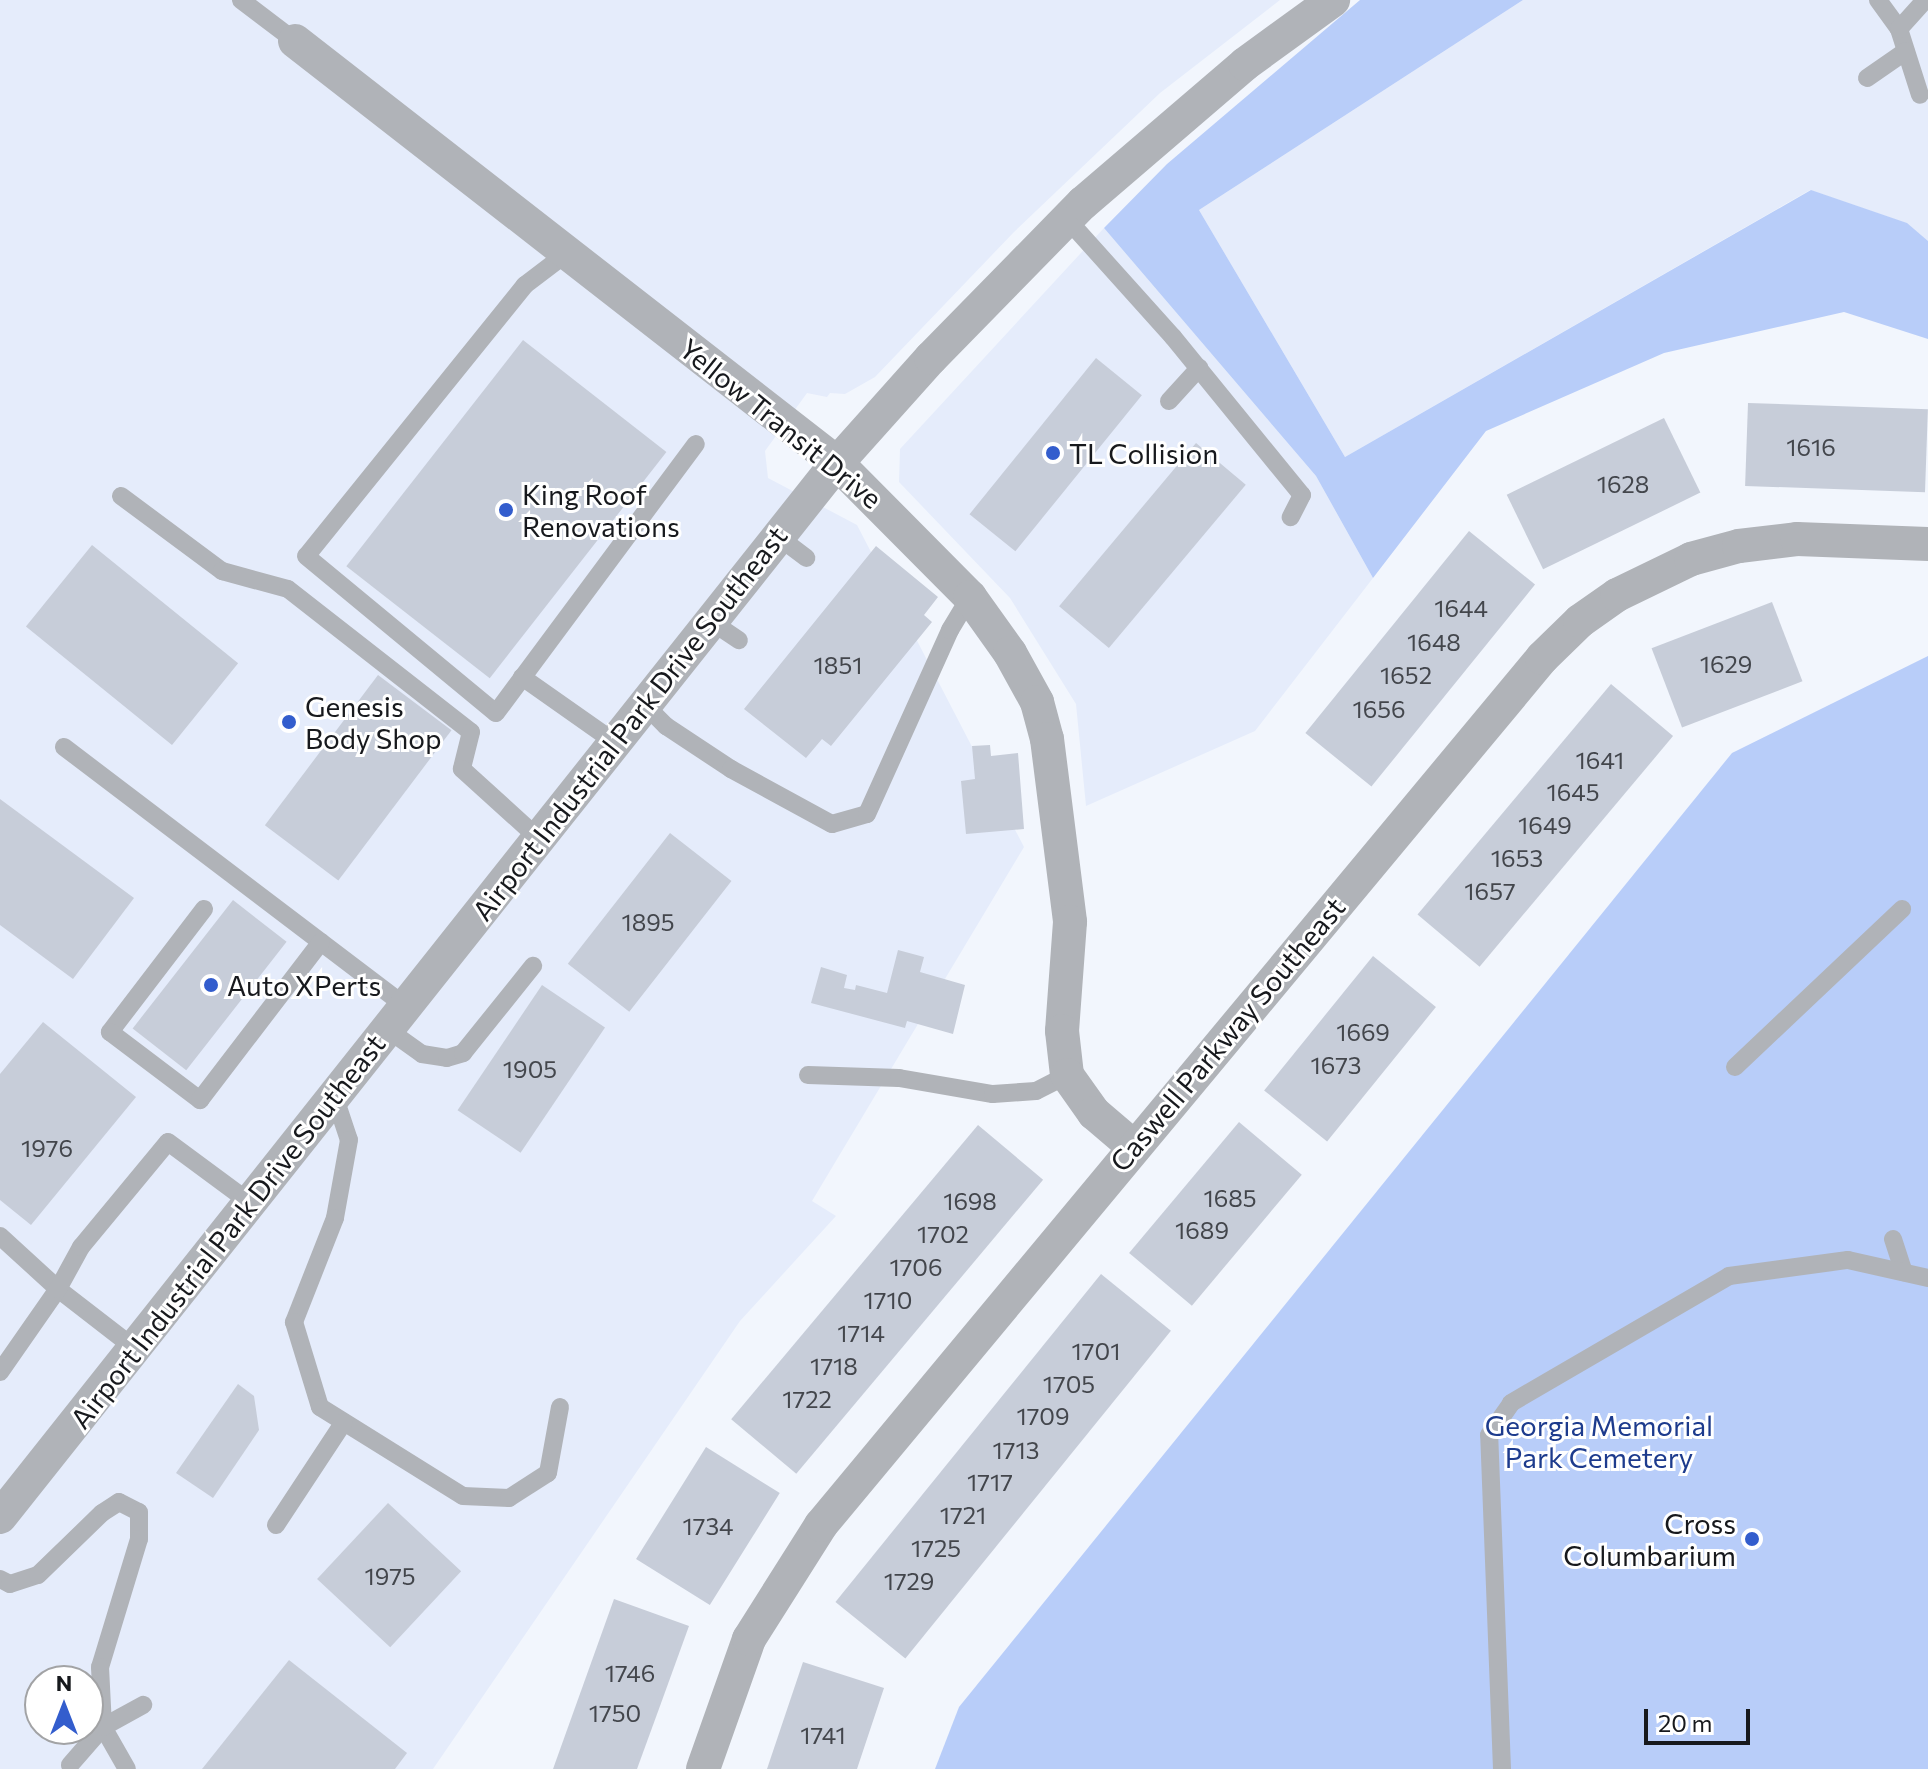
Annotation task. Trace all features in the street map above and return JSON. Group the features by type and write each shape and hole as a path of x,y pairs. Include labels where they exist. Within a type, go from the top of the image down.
{"street":[{"name":"Airport Industrial Park Drive Southeast","path":"3,1508 396,1018 776,535 837,463 931,358 1067,219 1245,64 1333,0"},
{"name":"Yellow Transit Drive","path":"295,41 837,463 970,597 1010,653 1037,702 1047,739 1070,922 1062,1031 1067,1075 1094,1113 1134,1147"},
{"name":"Caswell Parkway Southeast","path":"703,1769 749,1639 814,1536 1495,711 1580,621 1617,595 1652,577 1691,559 1739,546 1797,539 1928,544"}],"lane":[{"path":"241,0 295,41"},
{"path":"1878,0 1899,29 1920,95"},
{"path":"1899,29 1925,0"},
{"path":"1867,78 1906,51"},
{"path":"1067,219 1199,368 1302,495 1291,517"},
{"path":"567,253 525,285 306,556 496,713 696,444"},
{"path":"1169,401 1199,368"},
{"path":"121,496 222,571 288,589 471,732 462,769 537,837"},
{"path":"776,535 806,558"},
{"path":"643,703 666,726 731,769 832,824 867,814 950,630 970,597"},
{"path":"709,620 739,640"},
{"path":"522,677 613,741"},
{"path":"64,747 321,942 396,1018 422,1054 447,1058 463,1053 533,966"},
{"path":"204,909 110,1032 200,1100 321,942"},
{"path":"1735,1067 1902,909"},
{"path":"808,1075 899,1078 993,1094 1036,1091 1067,1075"},
{"path":"334,1095 349,1140 335,1218 294,1322 320,1407 463,1496 509,1498 548,1473 560,1407"},
{"path":"0,1372 58,1289 81,1247 168,1142 249,1202"},
{"path":"0,1236 58,1289 133,1347"},
{"path":"1893,1239 1904,1272"},
{"path":"1502,1769 1489,1435 1511,1403 1729,1276 1848,1260 1928,1278"},
{"path":"276,1525 344,1422"},
{"path":"0,1579 10,1584 38,1575 102,1513 119,1502 139,1512 139,1539 101,1665"},
{"path":"104,1726 143,1705"},
{"path":"104,1729 127,1769"},
{"path":"70,1765 87,1745"}],"shaded area":[{"path":"0,0 1280,0 1160,93 1014,232 875,377 845,394 830,393 827,397 807,393 765,451 768,478 857,525 1024,847 812,1201 836,1216 740,1321 433,1769 0,1769"},
{"path":"1523,0 1928,0 1928,241 1906,223 1810,190 1345,457 1199,210"},
{"path":"1104,228 1316,476 1373,578 1255,731 1086,806 1076,704 1010,598 899,482 900,449"}],"green space":[{"path":"1360,0 1523,0 1199,210 1345,457 1811,190 1907,223 1928,241 1928,339 1844,312 1664,353 1486,431 1373,578 1316,476 1104,228 1167,164"},
{"name":"Georgia Memorial Park Cemetery","path":"1928,656 1928,1769 935,1769 959,1707 1732,753"}],"building":[{"name":"King Roof Renovations","path":"523,340 666,452 490,678 346,566"},
{"name":"TL Collision","path":"1096,358 1142,395 1015,551 970,514"},
{"path":"1748,403 1928,409 1925,492 1745,486"},
{"path":"1664,418 1700,493 1543,569 1507,495"},
{"path":"1196,443 1246,485 1109,648 1059,606"},
{"path":"1469,531 1535,584 1371,787 1305,733"},
{"path":"92,545 238,663 172,745 26,627"},
{"path":"876,546 938,597 924,615 932,622 831,746 822,739 806,758 744,709"},
{"path":"1772,602 1802,681 1682,728 1652,648"},
{"path":"378,675 451,730 338,881 265,825"},
{"path":"1611,684 1673,736 1480,967 1418,915"},
{"path":"990,745 991,756 1018,753 1024,829 966,834 961,781 975,779 972,746"},
{"path":"0,799 134,898 73,979 0,925"},
{"path":"670,833 731,881 629,1012 568,964"},
{"name":"Auto XPerts","path":"233,900 287,942 186,1070 133,1028"},
{"path":"898,950 924,957 920,972 965,985 953,1034 907,1021 905,1028 811,1003 821,967 847,975 844,988 855,990 856,985 887,993"},
{"path":"1373,956 1436,1007 1327,1141 1264,1090"},
{"path":"542,985 605,1027 521,1153 458,1110"},
{"path":"43,1022 136,1097 31,1225 0,1200 0,1074"},
{"path":"1239,1122 1302,1175 1192,1306 1129,1253"},
{"path":"978,1125 1043,1180 796,1474 731,1419"},
{"path":"1101,1274 1171,1331 905,1659 835,1602"},
{"path":"238,1384 254,1396 259,1430 213,1498 176,1473"},
{"path":"706,1447 780,1493 710,1605 636,1559"},
{"path":"388,1503 461,1571 390,1647 317,1579"},
{"path":"614,1599 689,1626 637,1769 553,1769"},
{"path":"289,1660 407,1753 395,1769 202,1769"},
{"path":"803,1662 884,1688 857,1769 767,1769"}],"place":[{"name":"TL Collision","path":"1053,453"},
{"name":"King Roof Renovations","path":"506,510"},
{"name":"Genesis Body Shop","path":"289,722"},
{"name":"Auto XPerts","path":"211,985"},
{"name":"Cross Columbarium","path":"1752,1539"}]}
